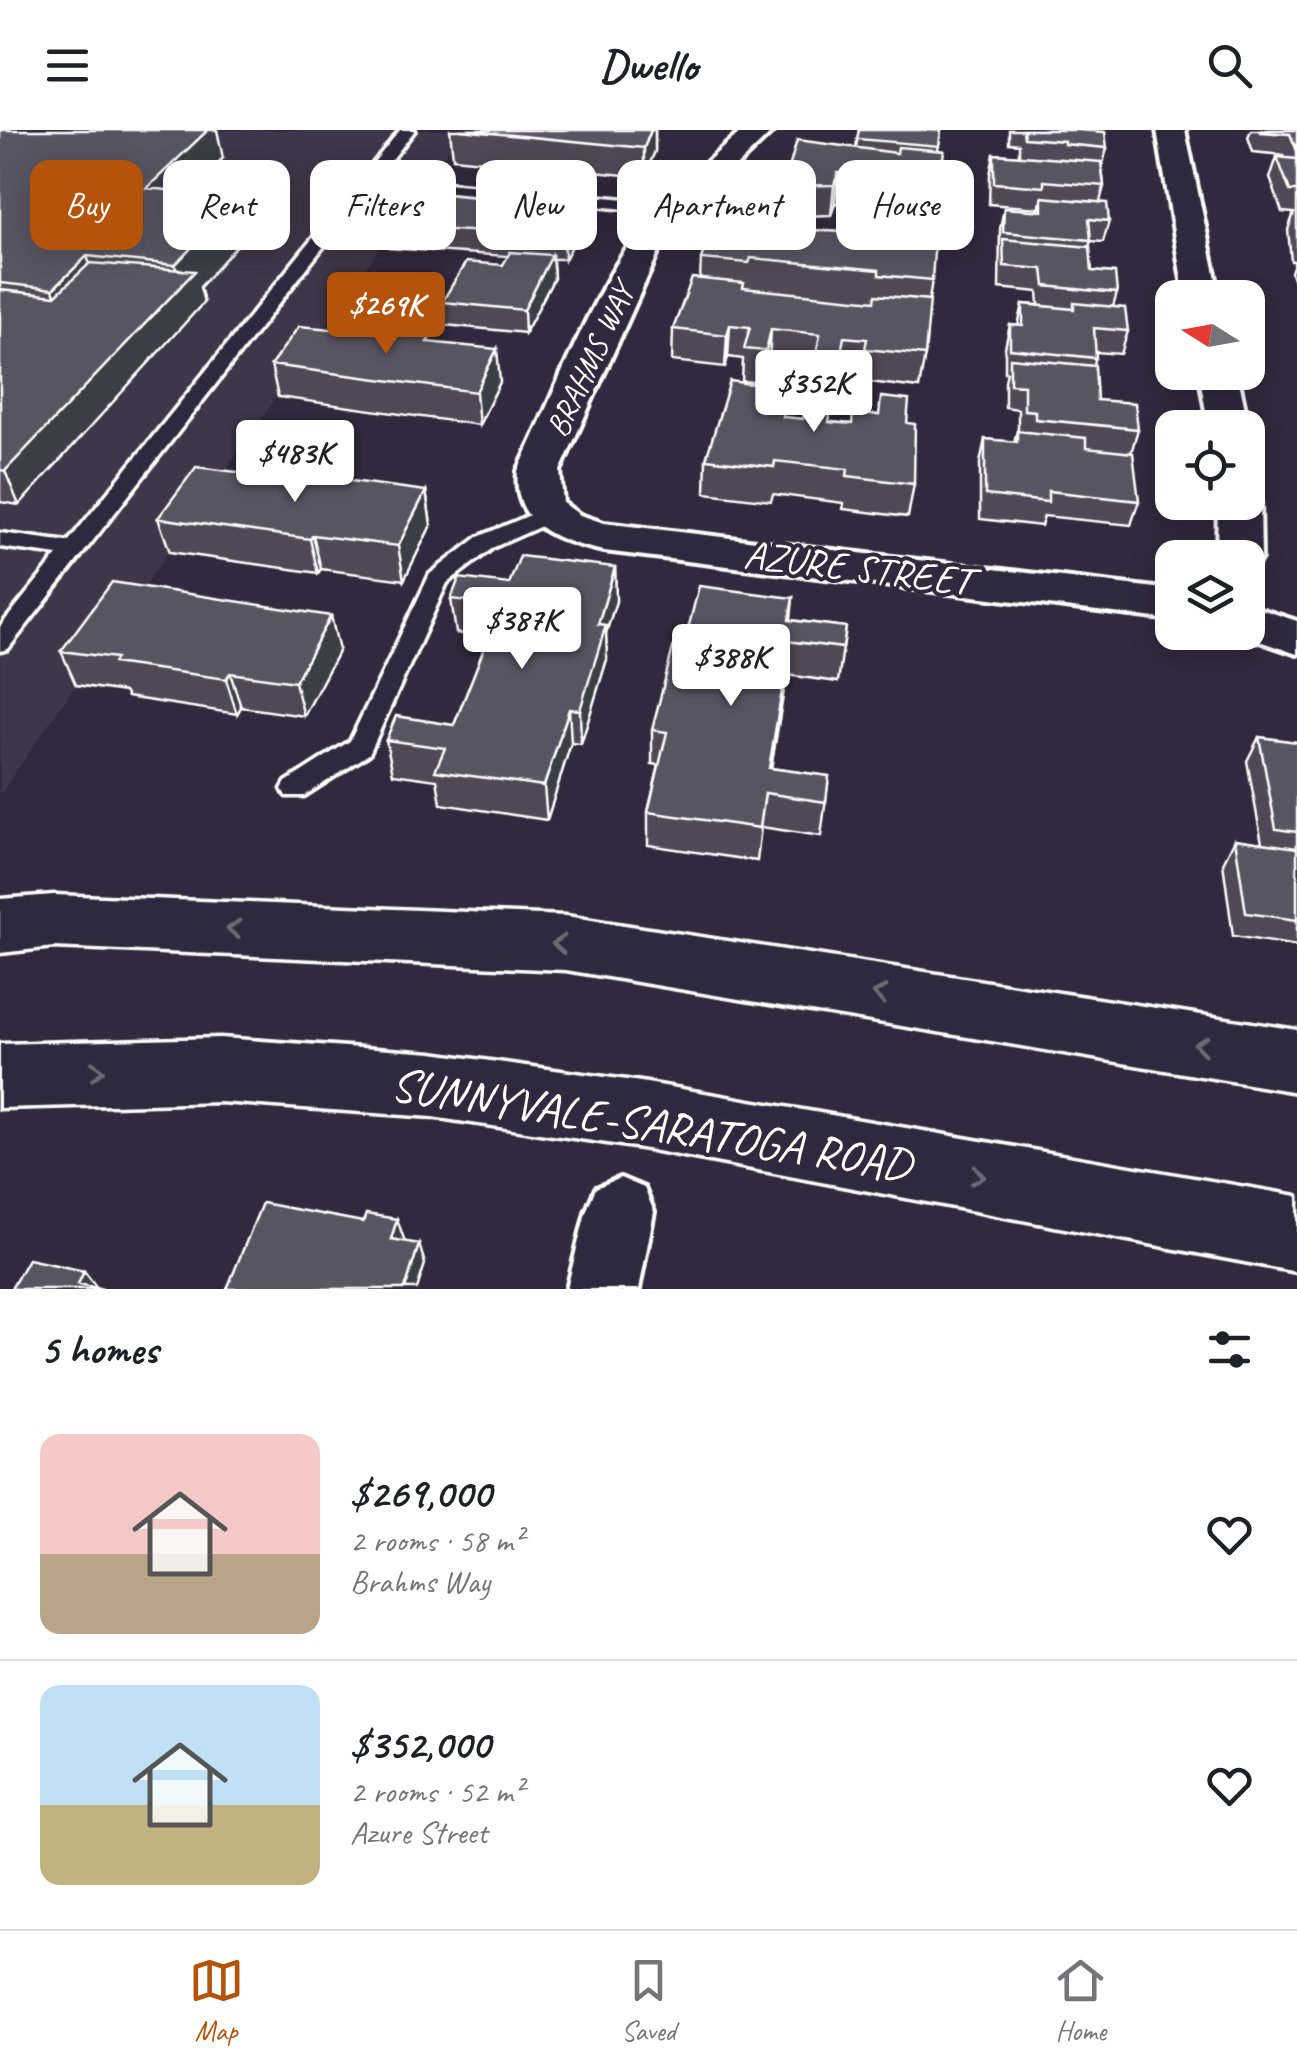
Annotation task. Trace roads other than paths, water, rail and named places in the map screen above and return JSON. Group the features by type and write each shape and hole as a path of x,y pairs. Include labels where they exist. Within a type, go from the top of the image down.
{"main road":[{"path":"27,924 566,944 1297,1061"},
{"name":"SUNNYVALE-SARATOGA ROAD","path":"0,1076 220,1070 432,1084 641,1115 1297,1234"}],"street":[{"name":"BRAHMS WAY","path":"727,160 760,130"},
{"path":"1171,130 1200,280"},
{"name":"BRAHMS WAY","path":"548,514 538,500 539,471 618,294 642,250"},
{"name":"AZURE STREET","path":"548,514 574,532 604,538 1155,603"},
{"path":"1265,627 1297,638"},
{"path":"603,1289 620,1212"}],"lane":[{"path":"0,643 408,130"},
{"path":"456,189 617,205"},
{"path":"296,789 360,746 438,580 486,542 548,514"},
{"path":"0,540 74,550"}]}
